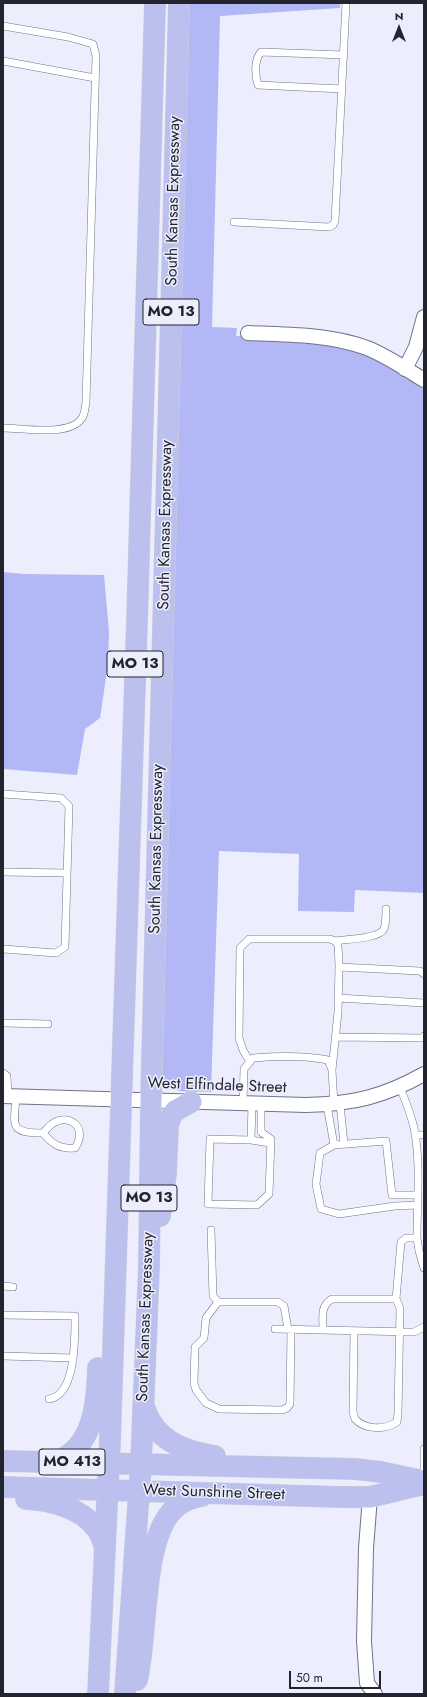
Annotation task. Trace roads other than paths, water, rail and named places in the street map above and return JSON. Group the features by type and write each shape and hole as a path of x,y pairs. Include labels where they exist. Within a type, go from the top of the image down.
{"main road":[{"name":"South Kansas Expressway","path":"98,1694 106,1550 122,1100 155,3"},
{"name":"South Kansas Expressway","path":"125,1694 141,1463 149,1268 151,1101 160,702 164,622 179,3"},
{"path":"149,1268 163,1196 168,1125 175,1111 191,1102"},
{"path":"56,1461 66,1458 77,1447 88,1431 94,1410 97,1395 102,1248 120,1157"},
{"path":"143,1403 151,1425 158,1432 175,1444 194,1452 225,1458 355,1469"},
{"name":"West Sunshine Street","path":"3,1461 56,1461 355,1469 381,1472 424,1482"},
{"name":"West Sunshine Street","path":"3,1487 210,1494 370,1496 424,1482"},
{"path":"133,1694 143,1655 154,1547 165,1520 177,1506 193,1498 210,1494"},
{"path":"3,1498 47,1501 74,1511 85,1517 97,1529 106,1550"}],"street":[{"path":"405,369 416,347 424,317"},
{"path":"248,333 325,337 369,349 424,380"},
{"name":"West Elfindale Street","path":"9,1096 252,1104 334,1104 377,1096 400,1087 424,1074"},
{"path":"370,1496 364,1641 367,1683 375,1694"}],"lane":[{"path":"234,222 329,227 335,222 346,3"},
{"path":"3,26 68,37 93,44 96,56 86,402 82,418 73,426 58,430 3,428"},
{"path":"342,89 258,85 256,78 257,57 261,52 344,55"},
{"path":"3,61 95,78"},
{"path":"3,794 61,798 69,806 65,947 56,953 3,949"},
{"path":"3,872 68,873"},
{"path":"250,1062 241,1044 238,1020 240,948 249,939 330,939 335,941 371,937 384,930 386,909"},
{"path":"335,941 338,945 339,967 332,1070 334,1104 344,1144"},
{"path":"339,967 420,971 424,974"},
{"path":"338,998 424,1003"},
{"path":"3,1023 48,1024"},
{"path":"335,1037 422,1038 424,1036"},
{"path":"270,1143 251,1140 210,1139 208,1204 257,1205 269,1194 270,1143 270,1139 260,1132 244,1069 253,1058 272,1056 313,1057 328,1060 332,1070"},
{"path":"3,1073 7,1076 9,1096 14,1122 17,1128 25,1133 43,1134 53,1144 65,1149 75,1148 80,1141 80,1130 77,1124 72,1122 63,1121 53,1123 43,1134"},
{"path":"400,1087 414,1127 421,1166 417,1195 417,1238 424,1268"},
{"path":"251,1140 252,1104"},
{"path":"334,1104 330,1120 334,1145"},
{"path":"415,1135 424,1135"},
{"path":"395,1206 392,1195 386,1141 334,1145 320,1153 316,1184 321,1209 338,1214 395,1206 417,1205"},
{"path":"392,1195 417,1195"},
{"path":"211,1230 213,1296 218,1302"},
{"path":"354,1331 353,1412 355,1419 366,1427 390,1427 397,1422 400,1308 396,1299 401,1242 406,1238 417,1238"},
{"path":"3,1286 13,1287"},
{"path":"323,1330 324,1307 326,1302 332,1298 396,1299"},
{"path":"218,1302 278,1302 284,1306 289,1330 290,1404 286,1408 282,1410 219,1409 206,1403 196,1390 194,1383 196,1347 204,1338 206,1318 218,1302"},
{"path":"3,1315 75,1316 73,1358 68,1380 63,1391 56,1398 49,1399"},
{"path":"275,1329 414,1332 424,1327"},
{"path":"3,1356 73,1358"},
{"path":"424,1449 424,1472"}]}
